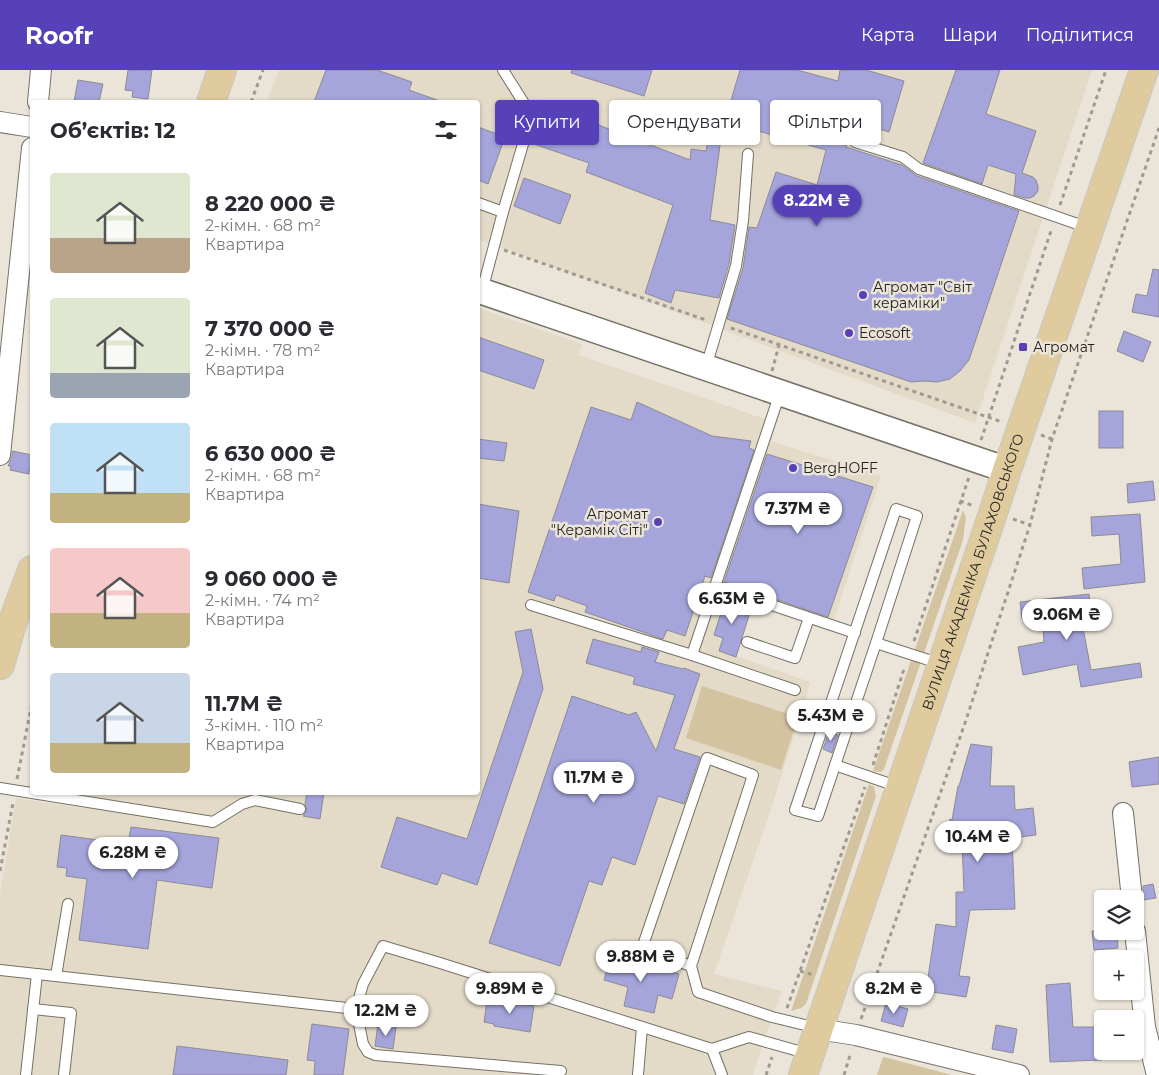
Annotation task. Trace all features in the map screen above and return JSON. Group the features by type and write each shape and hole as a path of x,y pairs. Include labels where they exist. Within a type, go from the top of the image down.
{"main road":[{"path":"212,100 222,70"},
{"name":"ВУЛИЦЯ АКАДЕМІКА БУЛАХОВСЬКОГО","path":"806,1065 1144,70"},
{"path":"0,664 30,575"}],"street":[{"path":"38,100 42,70"},
{"path":"0,122 30,127"},
{"path":"0,455 30,167"},
{"path":"480,291 1007,470"},
{"path":"1123,813 1131,890"},
{"path":"1136,940 1145,1027 1155,1073"},
{"path":"818,1029 856,1035 1018,1075"}],"lane":[{"path":"480,291 528,127 525,105 503,70"},
{"path":"865,145 903,157 918,169 1090,228"},
{"path":"705,368 736,266 743,221 748,154"},
{"path":"480,204 503,212"},
{"path":"692,655 780,393"},
{"path":"896,509 917,516 876,643 818,816 795,810 896,509"},
{"path":"715,586 855,633"},
{"path":"531,605 692,655 795,690"},
{"path":"747,642 796,658 809,618"},
{"path":"876,643 942,664"},
{"path":"691,966 642,948 707,758 753,775 691,966 698,992 783,1020 818,1029"},
{"path":"835,765 900,787"},
{"path":"0,788 30,792"},
{"path":"58,795 213,822 242,804 255,800 300,809"},
{"path":"56,976 68,904"},
{"path":"561,1071 375,1055 368,1052 363,1044 356,1009 363,984 383,946 712,1049 749,1037 776,1044 806,1065"},
{"path":"0,970 356,1009"},
{"path":"26,1075 37,974"},
{"path":"33,1009 71,1013 64,1075"},
{"path":"638,1075 642,1027"},
{"path":"712,1049 722,1075"}],"path":[{"path":"252,100 263,70"},
{"path":"783,1020 869,776 1106,70"},
{"path":"844,1075 856,1035 965,723 1030,526 1052,439 1159,128"},
{"path":"494,246 1052,439"},
{"path":"766,1075 776,1044"}],"shaded area":[{"path":"279,70 1092,70 975,423 480,240 480,100 268,100"},
{"path":"480,309 582,344 579,355 776,423 771,441 881,476 830,632 752,606 736,656 810,682 771,809 714,974 782,991 753,1075 0,1075 0,894 16,798 87,809 89,795 480,795"},
{"path":"963,510 966,517 963,540 884,769 881,772 873,771"},
{"path":"702,686 798,717 781,770 686,738"},
{"path":"869,784 874,787 876,796 806,1004 801,1008 791,1011"},
{"path":"884,1057 952,1075 877,1075"}],"building":[{"path":"128,70 152,70 148,99 132,97 133,91 125,90"},
{"path":"326,70 377,70 412,82 409,90 437,100 315,100"},
{"path":"572,70 652,70 644,96 571,73"},
{"path":"740,70 797,70 838,81 840,70 866,70 904,81 889,132 881,130 881,100 770,100 770,134 760,132 760,100 731,100"},
{"path":"956,70 1000,70 986,114 1036,131 1022,173 1036,180 1038,191 1034,196 1025,198 1014,195 1016,174 988,165 982,184 923,163"},
{"path":"78,80 103,84 99,100 74,100"},
{"path":"599,125 609,129 609,145 651,145 690,160 691,149 706,151 707,145 720,145 710,220 735,225 729,264 719,298 675,290 671,303 645,293 673,205 586,172 589,163 537,145 599,145"},
{"path":"480,128 495,133 495,145 502,145 488,184 480,181"},
{"path":"808,145 847,145 846,147 902,165 917,176 1019,211 969,360 950,379 937,382 911,382 727,319 743,268 749,227 757,228 776,172 817,185 826,150"},
{"path":"524,178 571,195 560,224 514,206"},
{"path":"1153,269 1159,270 1159,317 1132,312 1136,294 1147,296"},
{"path":"1124,331 1151,342 1143,362 1117,351"},
{"path":"480,338 544,360 534,389 480,371"},
{"name":"Агромат \"Керамік Сіті\"","path":"637,402 712,436 751,441 749,448 754,450 711,578 705,576 685,636 667,630 663,639 585,612 587,606 556,595 554,601 528,592 591,407 631,420"},
{"path":"1099,411 1123,411 1123,448 1099,448"},
{"path":"480,439 507,443 504,461 480,458"},
{"path":"12,451 30,455 29,474 10,470 11,466 8,466 12,457"},
{"path":"767,454 873,487 828,617 724,582"},
{"path":"1153,481 1155,500 1128,503 1127,484"},
{"path":"480,504 519,511 509,583 480,578"},
{"path":"1140,514 1145,582 1084,589 1082,568 1121,564 1119,534 1092,536 1091,517"},
{"path":"1089,594 1093,627 1083,628 1091,670 1140,663 1142,677 1081,687 1077,664 1023,675 1018,647 1044,642 1042,616 1022,618 1020,602"},
{"path":"726,597 752,606 736,657 719,651 723,638 714,635"},
{"path":"531,629 543,689 477,885 442,873 437,885 381,867 397,817 467,839 523,672 515,632"},
{"path":"593,639 641,652 642,647 659,652 655,662 684,668 700,674 674,749 700,757 684,804 658,796 635,865 612,857 602,885 589,881 560,966 489,943 572,696 629,715 636,712 656,751 675,695 633,684 635,677 586,663"},
{"path":"829,732 838,735 832,753 823,749"},
{"path":"971,744 992,747 990,786 1014,786 1015,810 1033,808 1036,835 1012,838 1015,909 970,910 959,976 970,977 966,997 926,991 936,924 956,927 956,892 964,892 962,842 945,837 950,819 952,820 958,786"},
{"path":"1159,757 1159,784 1132,787 1129,762"},
{"path":"306,795 324,795 320,819 303,816 307,810 305,804"},
{"path":"131,827 219,838 212,888 157,880 148,949 79,940 87,879 66,876 67,868 57,867 61,835 128,844"},
{"path":"1153,884 1156,898 1144,900 1143,886"},
{"path":"1092,931 1094,931 1094,940 1118,940 1118,948 1094,950"},
{"path":"611,956 679,974 672,999 658,995 654,1013 624,1006 628,987 604,980"},
{"path":"1070,983 1073,1027 1094,1027 1094,1060 1102,1060 1050,1062 1046,985"},
{"path":"498,1000 534,1006 530,1032 494,1026 494,1024 484,1022 487,1002 497,1004"},
{"path":"886,1003 908,1009 903,1027 881,1021"},
{"path":"312,1024 349,1029 343,1075 314,1075 315,1061 307,1060"},
{"path":"378,1024 396,1027 393,1049 375,1046"},
{"path":"996,1025 1017,1029 1013,1053 992,1049"},
{"path":"177,1046 288,1060 286,1075 173,1075"}],"place":[{"name":"Агромат \"Світ кераміки\"","path":"863,295"},
{"name":"Ecosoft","path":"849,333"},
{"name":"Агромат","path":"1023,347"},
{"name":"BergHOFF","path":"793,468"},
{"name":"Агромат \"Керамік Сіті\"","path":"658,522"}]}
